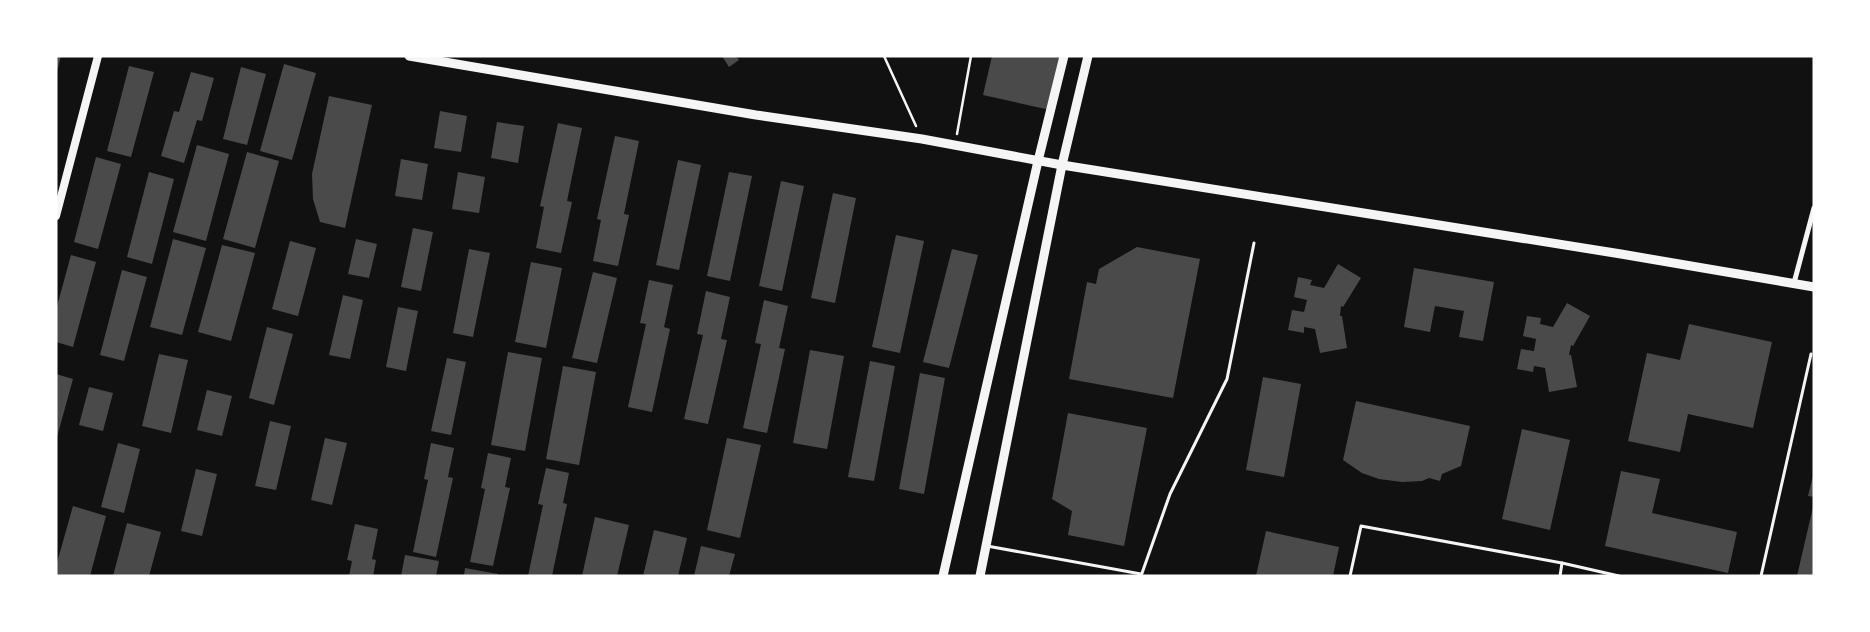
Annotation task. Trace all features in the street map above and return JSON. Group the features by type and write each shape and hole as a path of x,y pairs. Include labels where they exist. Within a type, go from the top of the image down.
{"main road":[{"path":"409,56 756,115 922,139 1062,165 1611,252 1814,287"},
{"path":"943,576 1038,161 1064,56"},
{"path":"980,576 1062,165 1088,56"}],"street":[{"path":"56,216 98,56"},
{"path":"1794,283 1814,208"}],"lane":[{"path":"987,546 1141,575 1170,494 1227,380 1254,243"},
{"path":"1761,576 1811,354"},
{"path":"1350,576 1360,526 1562,563 1619,576"},
{"path":"1560,576 1562,563"}],"path":[{"path":"884,56 922,139"},
{"path":"955,145 971,56"}],"building":[{"path":"56,56 61,56 57,72 56,72"},
{"path":"722,56 736,56 739,60 729,67"},
{"path":"992,56 1062,56 1050,110 983,95"},
{"path":"284,64 316,73 292,160 260,151"},
{"path":"129,66 154,72 131,157 107,151"},
{"path":"241,67 266,74 247,145 223,139"},
{"path":"191,72 214,78 202,121 197,120 184,163 161,156 174,111 179,112"},
{"path":"329,96 372,105 345,228 320,222 313,199 312,174"},
{"path":"440,111 467,116 461,152 434,148"},
{"path":"497,122 524,126 518,163 491,158"},
{"path":"558,123 582,128 567,201 572,202 561,253 536,248 544,207 540,206"},
{"path":"615,136 639,141 624,214 629,215 618,266 593,261 601,220 597,219"},
{"path":"197,145 229,154 206,241 173,232"},
{"path":"247,152 279,161 255,248 223,239"},
{"path":"96,157 121,164 98,249 74,242"},
{"path":"401,159 428,164 422,200 395,196"},
{"path":"678,160 701,165 679,270 656,265"},
{"path":"149,172 174,179 152,264 127,257"},
{"path":"458,172 485,177 479,213 452,209"},
{"path":"729,172 752,176 730,281 707,276"},
{"path":"781,181 804,186 782,291 759,286"},
{"path":"833,193 856,198 835,303 811,298"},
{"path":"413,228 433,232 421,291 401,287"},
{"path":"896,235 924,241 900,353 872,347"},
{"path":"173,239 206,248 182,335 150,327"},
{"path":"356,239 377,244 369,278 348,274"},
{"path":"290,241 316,248 298,316 272,309"},
{"path":"222,245 255,253 231,341 198,332"},
{"path":"1137,247 1200,259 1173,398 1069,379 1087,282 1096,284 1099,269"},
{"path":"469,249 490,253 473,337 453,333"},
{"path":"952,249 978,255 949,368 923,362"},
{"path":"71,255 96,262 73,347 56,342 56,310"},
{"path":"531,262 562,268 546,348 515,342"},
{"path":"1338,264 1361,278 1343,307 1341,306 1340,316 1342,316 1347,348 1320,353 1315,329 1304,327 1304,333 1288,330 1292,310 1304,312 1307,300 1294,297 1298,277 1312,280 1310,285 1324,288"},
{"path":"1414,268 1494,282 1483,341 1459,337 1464,311 1435,306 1430,332 1404,327"},
{"path":"122,270 147,277 124,361 100,355"},
{"path":"593,272 617,278 597,363 572,358"},
{"path":"649,280 673,285 664,327 670,329 652,412 628,407 646,324 640,323"},
{"path":"706,291 730,297 721,339 727,340 708,424 684,419 703,335 697,334"},
{"path":"343,295 363,300 350,359 329,355"},
{"path":"764,300 788,306 779,348 785,349 767,433 743,428 761,344 755,343"},
{"path":"1567,303 1590,316 1573,346 1571,345 1569,355 1571,355 1577,387 1549,392 1545,368 1534,366 1533,372 1517,369 1521,349 1534,351 1536,339 1523,336 1527,316 1541,318 1540,324 1553,327"},
{"path":"398,307 418,311 406,371 386,367"},
{"path":"1689,324 1772,342 1753,428 1688,414 1680,452 1628,441 1647,353 1680,360"},
{"path":"267,327 293,334 274,405 249,398"},
{"path":"810,350 844,356 827,449 793,443"},
{"path":"508,352 542,358 525,451 491,445"},
{"path":"159,354 188,360 171,433 142,426"},
{"path":"447,358 466,362 451,435 431,431"},
{"path":"870,361 895,366 874,481 848,477"},
{"path":"563,366 596,372 579,465 546,459"},
{"path":"920,373 945,378 924,494 899,489"},
{"path":"56,374 73,379 57,437 56,437"},
{"path":"1263,377 1301,384 1284,477 1246,470"},
{"path":"89,387 113,393 103,431 79,425"},
{"path":"207,390 232,396 222,436 197,430"},
{"path":"1356,401 1470,426 1461,466 1442,474 1440,481 1429,478 1422,481 1402,482 1379,479 1362,473 1343,460"},
{"path":"1068,413 1147,428 1124,546 1068,535 1072,511 1052,499"},
{"path":"270,421 291,426 276,490 255,486"},
{"path":"1522,429 1570,440 1550,530 1502,519"},
{"path":"325,438 347,443 332,505 311,500"},
{"path":"727,438 761,445 740,538 707,530"},
{"path":"118,443 140,449 124,513 101,507"},
{"path":"431,443 454,448 448,477 453,478 436,557 413,552 428,480 424,479"},
{"path":"488,453 511,458 505,487 510,488 493,566 470,562 485,489 481,488"},
{"path":"546,468 569,473 563,503 567,504 552,576 528,576 543,505 538,504"},
{"path":"196,469 217,474 202,536 181,531"},
{"path":"1621,471 1660,479 1652,513 1737,532 1728,573 1605,546"},
{"path":"1814,476 1814,497 1808,496"},
{"path":"73,506 106,516 90,576 56,576 56,566"},
{"path":"1813,507 1814,576 1797,576"},
{"path":"595,517 629,525 617,576 582,576"},
{"path":"127,523 161,532 149,576 113,576"},
{"path":"355,524 378,529 372,559 376,560 373,576 349,576 352,561 347,560"},
{"path":"654,530 687,538 678,576 643,576"},
{"path":"1266,531 1339,547 1333,576 1256,576"},
{"path":"701,546 735,554 729,576 694,576"},
{"path":"405,555 439,561 436,576 401,576"},
{"path":"465,568 498,574 498,576 464,576"}]}
